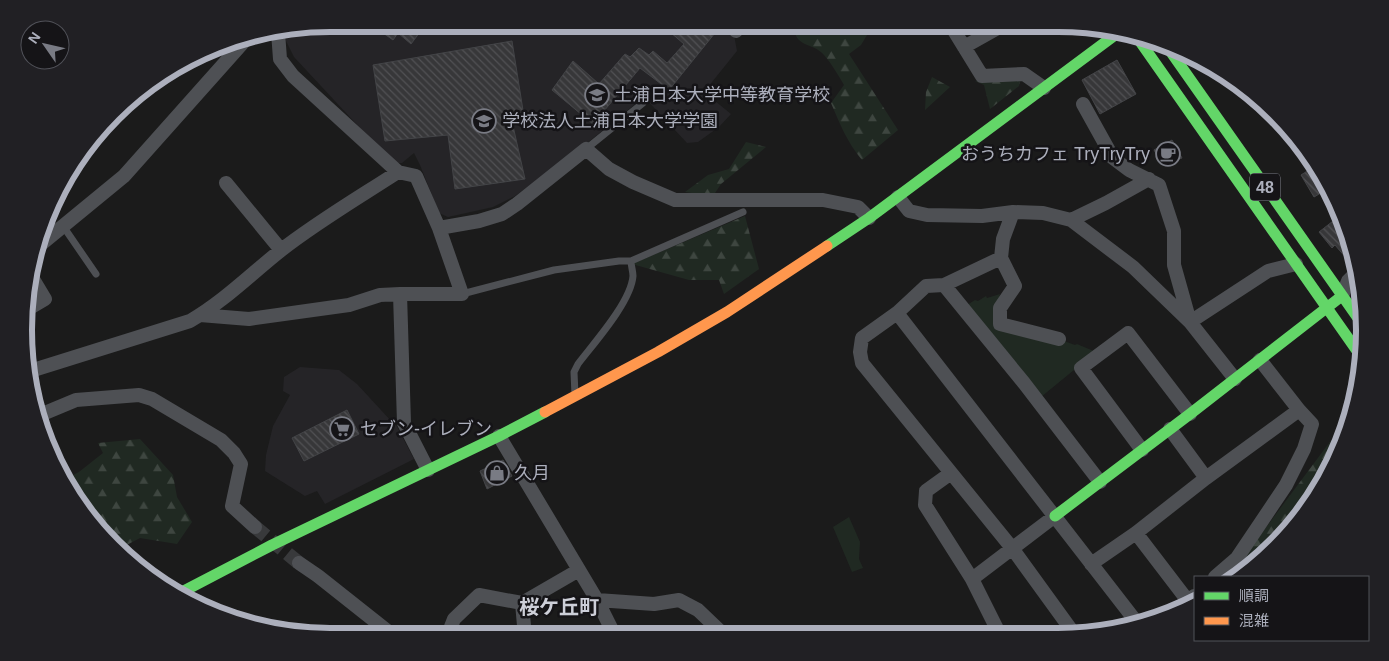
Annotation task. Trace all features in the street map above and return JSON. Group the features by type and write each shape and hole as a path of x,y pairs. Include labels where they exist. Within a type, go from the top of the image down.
{"street":[{"path":"955,32 982,76 1024,74 1044,88"},
{"path":"964,47 991,32"},
{"path":"200,315 249,319 349,305 380,295 462,294 440,228 416,176 398,172 293,76 280,59 278,37"},
{"path":"184,591 272,545 499,436 658,352 727,312 870,218 1112,37"},
{"name":"48","path":"1142,45 1356,349"},
{"path":"47,239 124,176 239,47"},
{"name":"48","path":"1173,55 1356,315"},
{"path":"1083,104 1113,158 1129,170 1159,184 1174,231 1174,265 1190,322"},
{"path":"440,228 479,221 502,214 586,150 610,169 633,182 674,200 823,200 858,207 870,218"},
{"path":"35,369 190,321 214,306 281,250 398,172"},
{"path":"1072,220 1149,179"},
{"path":"226,183 281,250"},
{"path":"898,198 909,211 927,215 982,216 1013,212 1043,213 1072,220 1133,267 1190,322 1235,379"},
{"path":"1013,212 1003,239 1001,258 1015,286 1000,308 1000,324 1059,339"},
{"path":"1001,258 944,285 926,286 897,313 862,338 860,352 862,363 1012,548 1070,628"},
{"path":"1190,322 1268,272 1296,264"},
{"path":"972,579 1260,360 1342,296 1353,283"},
{"path":"34,306 45,299 36,284"},
{"path":"944,285 1030,391 1100,482"},
{"path":"400,294 404,422 428,470"},
{"path":"897,313 1134,619"},
{"path":"1142,450 1081,368 1128,333 1190,414"},
{"path":"1216,576 1237,558 1286,485 1304,449 1312,424 1260,360"},
{"path":"44,413 76,400 139,395 152,399 221,440 234,453 241,464 232,506 255,527"},
{"path":"1091,564 1136,533 1206,478 1299,410"},
{"path":"1170,429 1206,478"},
{"path":"499,436 597,600 611,628"},
{"path":"951,473 926,491 925,505 972,579 996,628"},
{"path":"1136,533 1191,597"},
{"path":"299,563 384,628"},
{"path":"450,628 454,619 479,596 522,603 579,570"},
{"path":"597,600 654,604 679,600 698,610 717,628"},
{"path":"522,603 524,628"}],"lane":[{"path":"586,150 643,103"},
{"path":"462,294 554,270 631,261 743,212"},
{"path":"63,226 96,274"},
{"path":"575,395 574,372 578,364 622,306 628,294 633,277 631,261"}],"shaded area":[{"name":"学校法人土浦日本大学学園","path":"330,32 733,32 737,51 704,92 731,114 719,127 698,142 687,143 644,97 586,144 515,196 493,207 448,217 439,213 414,153 402,163 396,163 388,158 294,57 285,36"},
{"path":"300,367 339,370 357,384 396,425 414,459 325,504 317,491 305,496 265,471 266,455 273,426 290,395 283,391 284,377"}],"green space":[{"path":"795,32 866,32 867,35 861,45 849,54 898,130 862,160 848,140 831,103 844,85 824,55 800,41"},
{"path":"932,77 950,87 925,110 926,92"},
{"path":"1021,78 1019,86 990,109 984,85 975,81"},
{"path":"746,142 766,147 721,184 713,196 685,192 708,175 729,169"},
{"path":"745,216 759,269 724,294 719,280 689,280 632,264"},
{"path":"1000,294 996,313 999,328 1077,344 1096,352 1041,397 967,305 986,296 987,298"},
{"path":"1340,428 1317,479 1295,512 1255,555 1233,572"},
{"path":"140,439 173,475 177,497 192,522 177,544 140,538 125,546 94,512 71,476 103,453 98,443"},
{"path":"849,517 860,542 859,559 863,568 852,572 833,527"}],"building":[{"path":"420,32 411,44 398,33 393,40 383,33"},
{"path":"670,32 716,32 669,90 640,68 593,124 552,90 573,61 599,84 625,54 630,57 639,48 649,55 653,51 667,63 684,44"},
{"path":"512,41 525,123 513,126 525,179 455,189 448,135 385,141 373,65"},
{"path":"1117,60 1136,94 1100,114 1082,80"},
{"name":"おうちカフェ TryTryTry","path":"1172,140 1182,158 1162,164 1154,150"},
{"path":"1309,170 1322,192 1314,197 1301,175"},
{"path":"1335,219 1348,260 1335,245 1332,248 1319,232"},
{"path":"347,410 359,434 304,461 292,438"},
{"name":"久月","path":"503,460 512,476 487,489 480,471"}],"tunnel":[{"path":"255,527 299,563"}],"traffic: fast":[{"path":"827,246 869,218 1112,37"},
{"path":"1142,45 1356,349"},
{"path":"1173,55 1356,315"},
{"path":"1055,516 1338,299"},
{"path":"184,591 272,545 545,412"}],"traffic: slow":[{"path":"545,412 658,352 727,312 827,246"}],"place":[{"name":"土浦日本大学中等教育学校","path":"597,95"},
{"name":"学校法人土浦日本大学学園","path":"484,121"},
{"name":"おうちカフェ TryTryTry","path":"1168,154"},
{"name":"セブン-イレブン","path":"342,429"},
{"name":"久月","path":"497,473"}],"district":[{"name":"桜ケ丘町","path":"559,607"}]}
